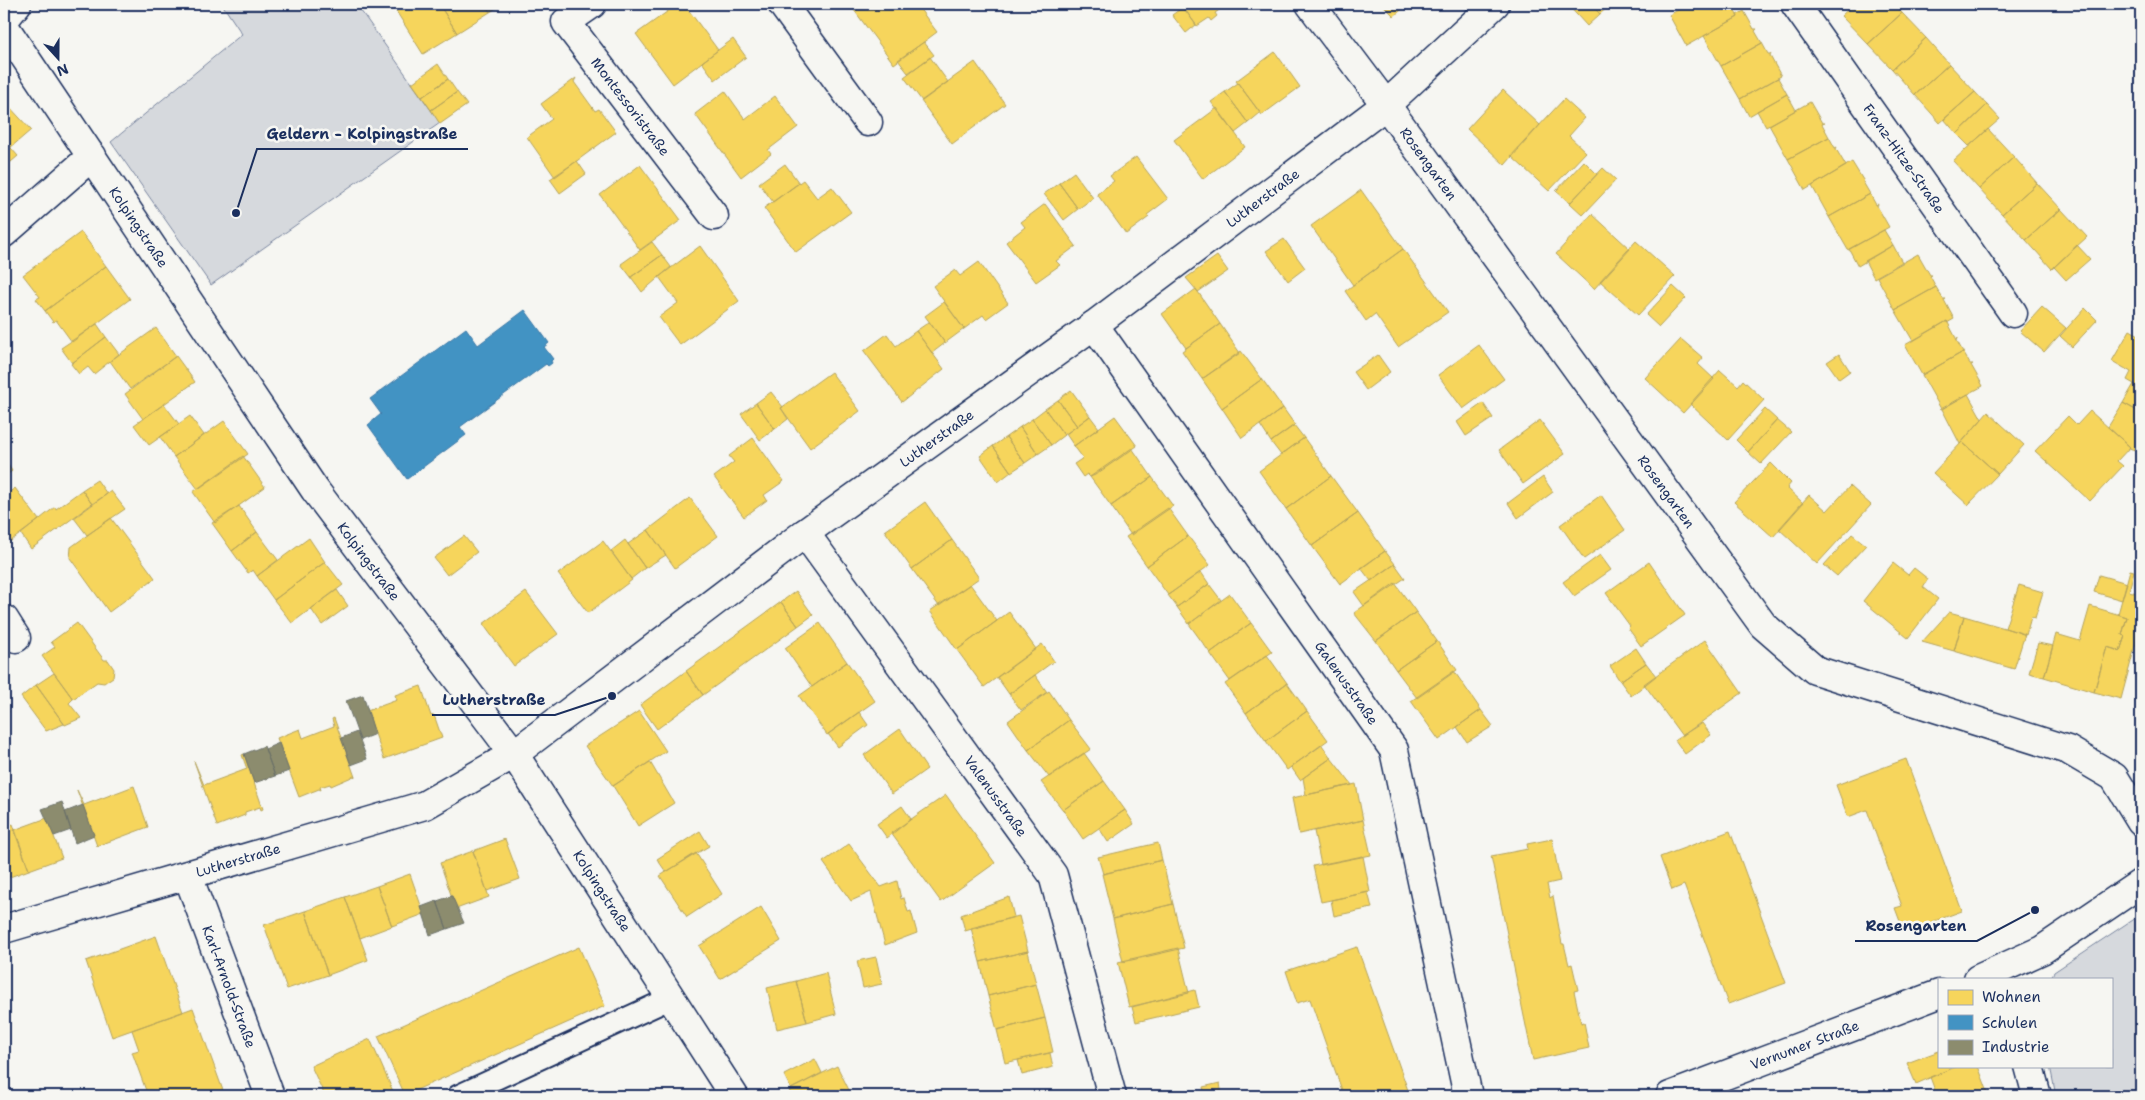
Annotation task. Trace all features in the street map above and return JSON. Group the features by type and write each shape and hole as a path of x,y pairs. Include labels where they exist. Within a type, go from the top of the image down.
{"street":[{"path":"4,20 17,4"},
{"name":"Montessoristraße","path":"592,4 566,22 714,216"},
{"path":"782,4 868,122"},
{"name":"Rosengarten","path":"1310,4 1386,105 1763,625 1815,670 2068,750 2114,777 2141,821"},
{"name":"Lutherstraße","path":"4,929 425,805 514,754 804,533 1094,325 1386,105 1495,4"},
{"name":"Franz-Hitze-Straße","path":"1795,4 2013,313"},
{"name":"Kolpingstraße","path":"4,26 315,490 514,754 734,1096"},
{"path":"4,233 92,156"},
{"name":"Galenusstraße","path":"1094,325 1394,750 1468,1096"},
{"name":"Valenusstraße","path":"804,533 1053,875 1112,1096"},
{"name":"Karl-Arnold-Straße","path":"188,876 270,1096"},
{"path":"1983,978 2005,974 2141,883"},
{"name":"Vernumer Straße","path":"1670,1096 1938,994"},
{"path":"2029,1068 2036,1096"}],"lane":[{"path":"458,1096 671,998"}],"shaded area":[{"path":"222,4 356,4 440,123 211,285 111,142 242,34"},
{"path":"2141,914 2141,1096 2056,1096 2050,1068 2112,1068 2112,978 2051,978 2054,972"}],"building: Wohnen":[{"path":"408,4 439,4 457,33 423,54 396,11"},
{"path":"439,4 485,4 490,12 457,33"},
{"path":"485,4 503,4 490,12"},
{"path":"678,4 684,4 718,50 673,84 636,34"},
{"path":"862,4 916,4 937,32 894,64 854,10"},
{"path":"1188,4 1228,4 1215,13 1217,16 1211,21 1209,18 1197,26 1183,7"},
{"path":"1382,4 1408,4 1394,16"},
{"path":"1567,4 1590,4 1600,14 1587,26"},
{"path":"1590,4 1611,4 1600,14"},
{"path":"1676,4 1689,4 1679,9"},
{"path":"1689,4 1731,4 1738,17 1686,46 1669,15"},
{"path":"1854,4 1894,4 1902,13 1868,44 1841,16"},
{"path":"2135,4 2141,4 2141,12"},
{"path":"1183,7 1196,25 1186,33 1172,15"},
{"path":"1744,11 1754,29 1757,29 1755,31 1762,43 1721,66 1704,36 1738,17 1737,15"},
{"path":"1902,13 1926,38 1892,69 1868,44"},
{"path":"1926,38 1949,64 1915,95 1892,69"},
{"path":"733,39 746,57 715,80 702,62"},
{"path":"924,42 934,55 908,73 898,60"},
{"path":"1762,43 1768,54 1771,54 1770,56 1781,76 1740,99 1721,66"},
{"path":"1275,52 1300,87 1262,115 1236,81"},
{"path":"930,57 948,82 922,101 904,77"},
{"path":"975,62 1005,104 952,144 921,101"},
{"path":"438,64 448,79 422,97 412,83"},
{"path":"1949,64 1975,92 1940,123 1915,95"},
{"path":"576,78 574,82 595,111 599,109 616,132 555,177 527,137 552,119 541,104"},
{"path":"1778,78 1787,94 1749,116 1740,99"},
{"path":"448,79 457,92 431,110 422,97"},
{"path":"1238,83 1260,113 1248,123 1225,92"},
{"path":"1503,90 1540,125 1505,165 1467,129"},
{"path":"725,91 745,119 775,96 798,127 768,150 771,154 741,177 695,114"},
{"path":"457,92 467,105 440,124 431,110"},
{"path":"1225,92 1248,123 1235,133 1211,102"},
{"path":"1975,92 1987,105 1957,134 1944,119"},
{"path":"1787,94 1796,110 1766,127 1757,111"},
{"path":"1564,99 1585,118 1569,136 1586,152 1549,191 1511,156"},
{"path":"1810,102 1822,123 1824,123 1822,124 1829,137 1788,159 1769,125"},
{"path":"7,104 31,130 10,148 4,140 4,107"},
{"path":"1987,105 2000,119 1969,146 1957,134"},
{"path":"1217,108 1245,147 1203,179 1174,140"},
{"path":"1988,129 2014,157 1979,189 1953,161"},
{"path":"1829,137 1835,148 1837,147 1836,149 1846,166 1805,190 1788,159"},
{"path":"4,140 18,156 4,168"},
{"path":"1136,157 1168,199 1147,215 1149,217 1126,234 1097,194 1114,181 1110,176"},
{"path":"2014,157 2037,183 2002,214 1979,189"},
{"path":"577,161 586,174 560,193 550,179"},
{"path":"1584,161 1597,174 1570,203 1556,191"},
{"path":"1852,162 1864,179 1863,182 1870,194 1829,217 1812,186"},
{"path":"785,164 799,183 773,202 759,183"},
{"path":"640,165 681,220 640,250 600,195"},
{"path":"1603,168 1616,180 1583,215 1570,203"},
{"path":"1074,172 1093,198 1078,209 1059,183"},
{"path":"803,180 817,198 832,187 851,212 796,252 764,208"},
{"path":"1059,183 1078,209 1064,220 1044,194"},
{"path":"2037,183 2061,209 2026,240 2002,214"},
{"path":"1361,190 1403,249 1353,285 1311,226"},
{"path":"1870,194 1876,205 1878,204 1877,206 1889,227 1848,250 1829,217"},
{"path":"1045,204 1076,246 1056,261 1060,265 1036,282 1006,242 1025,227 1021,222"},
{"path":"2061,209 2087,237 2052,269 2026,240"},
{"path":"1592,214 1630,249 1594,289 1556,254"},
{"path":"1884,230 1893,245 1858,266 1849,249"},
{"path":"81,232 106,266 45,311 36,299 40,297 23,275"},
{"path":"1284,239 1305,268 1288,281 1266,251"},
{"path":"1636,241 1675,276 1638,315 1600,281"},
{"path":"652,242 662,255 631,277 621,264"},
{"path":"1893,245 1902,262 1874,278 1865,261"},
{"path":"2077,245 2090,259 2066,280 2054,267"},
{"path":"700,246 739,301 680,345 659,317 678,303 659,277"},
{"path":"1403,249 1448,312 1398,347 1375,314 1366,321 1345,291"},
{"path":"1918,254 1930,275 1932,275 1930,276 1936,287 1895,310 1877,277"},
{"path":"662,255 671,267 642,292 631,277"},
{"path":"1217,256 1228,271 1198,292 1186,278"},
{"path":"979,262 1008,303 986,319 983,315 964,329 933,286 955,270 960,276"},
{"path":"106,266 130,299 72,342 56,320 53,322 45,311"},
{"path":"1673,286 1686,298 1659,327 1646,315"},
{"path":"1936,287 1943,299 1946,299 1944,300 1954,319 1947,323 1947,321 1913,341 1895,310"},
{"path":"1196,289 1220,324 1186,348 1162,314"},
{"path":"944,302 964,329 945,343 925,316"},
{"path":"2042,307 2066,328 2044,352 2020,331"},
{"path":"2085,308 2097,320 2072,347 2060,336"},
{"path":"1947,321 1957,340 1958,338 1957,341 1963,352 1922,375 1905,345"},
{"path":"929,322 945,343 932,353 916,331"},
{"path":"97,324 106,337 72,363 61,348"},
{"path":"1220,324 1240,353 1202,379 1182,351"},
{"path":"156,328 176,356 130,389 110,361"},
{"path":"2130,330 2141,336 2141,388 2127,380 2131,372 2112,361"},
{"path":"916,331 944,369 902,402 864,351 887,334 896,346"},
{"path":"106,337 119,354 94,374 88,367 79,374 71,364"},
{"path":"1681,339 1703,358 1698,364 1714,379 1683,413 1645,378"},
{"path":"1479,345 1504,379 1463,409 1438,375"},
{"path":"1241,351 1262,379 1222,408 1202,379"},
{"path":"1963,352 1970,364 1973,364 1971,365 1983,386 1941,409 1922,375"},
{"path":"1839,354 1850,371 1839,379 1827,362"},
{"path":"1378,355 1390,372 1366,390 1353,372"},
{"path":"176,356 195,382 143,419 125,394"},
{"path":"1720,370 1738,386 1743,380 1764,400 1728,440 1690,404"},
{"path":"831,372 860,411 810,448 781,408"},
{"path":"1262,379 1283,408 1242,438 1222,408"},
{"path":"2134,384 2141,388 2141,413 2123,403"},
{"path":"1071,390 1090,416 1077,426 1058,400"},
{"path":"771,392 783,407 781,408 788,419 775,429 756,403"},
{"path":"1968,394 1982,419 1960,444 1942,409"},
{"path":"1058,400 1077,426 1064,435 1045,409"},
{"path":"756,403 775,429 760,440 741,414"},
{"path":"1483,403 1493,418 1466,436 1457,422"},
{"path":"2123,403 2141,413 2141,452 2129,448 2108,427"},
{"path":"164,404 179,424 149,445 134,425"},
{"path":"1283,408 1295,425 1271,442 1260,425"},
{"path":"1045,409 1064,435 1051,445 1032,419"},
{"path":"1765,409 1777,420 1748,452 1736,440"},
{"path":"2090,411 2130,447 2117,461 2123,466 2090,501 2035,451 2068,416 2077,425"},
{"path":"1988,412 2024,445 1998,474 1962,442"},
{"path":"190,416 204,435 174,457 160,437"},
{"path":"1090,416 1099,428 1074,446 1066,434"},
{"path":"1115,416 1137,446 1095,475 1090,477 1087,474 1083,477 1074,464 1083,458 1074,446"},
{"path":"1032,419 1051,445 1038,454 1020,427"},
{"path":"1540,420 1565,454 1523,484 1499,450"},
{"path":"1777,420 1791,432 1761,464 1748,452"},
{"path":"224,421 248,454 198,489 174,457"},
{"path":"1294,425 1304,438 1281,455 1271,442"},
{"path":"1020,427 1038,454 1025,463 1006,437"},
{"path":"1006,437 1025,463 1011,472 993,446"},
{"path":"753,438 784,481 764,495 767,500 744,517 714,477 734,462 729,456"},
{"path":"1304,438 1331,476 1286,509 1259,471"},
{"path":"1962,442 1998,474 1968,505 1933,473"},
{"path":"993,446 1011,472 998,482 980,456"},
{"path":"1132,448 1152,477 1111,506 1090,477"},
{"path":"243,456 265,487 215,523 193,492"},
{"path":"4,459 12,471 4,477"},
{"path":"1771,463 1791,483 1787,488 1803,503 1773,537 1734,502"},
{"path":"1331,476 1358,513 1312,546 1286,509"},
{"path":"1152,477 1173,506 1131,535 1111,506"},
{"path":"1543,477 1553,492 1518,518 1508,503"},
{"path":"97,480 107,494 92,504 82,490"},
{"path":"1850,486 1871,505 1817,564 1779,529 1809,495 1827,511"},
{"path":"15,488 39,520 4,546 4,496"},
{"path":"82,490 92,504 31,549 21,534 55,507 56,509"},
{"path":"111,491 125,509 87,535 74,518"},
{"path":"1601,495 1625,530 1584,559 1560,525"},
{"path":"690,498 718,536 675,568 648,530"},
{"path":"925,502 952,540 912,569 885,531"},
{"path":"239,506 257,532 232,551 212,523"},
{"path":"1168,508 1188,536 1147,566 1126,537"},
{"path":"1358,513 1385,551 1340,584 1312,546"},
{"path":"111,518 155,578 109,612 70,558 71,547"},
{"path":"648,530 666,555 645,568 628,544"},
{"path":"257,532 278,560 257,576 253,570 248,573 232,551"},
{"path":"1852,534 1866,545 1837,576 1824,565"},
{"path":"464,536 477,552 447,575 434,558"},
{"path":"1188,536 1210,565 1168,595 1147,566"},
{"path":"309,538 325,562 274,600 257,576"},
{"path":"625,540 645,568 631,579 611,551"},
{"path":"952,540 979,578 939,606 912,569"},
{"path":"603,541 632,580 588,613 558,574"},
{"path":"1385,551 1395,564 1371,581 1361,568"},
{"path":"1600,555 1611,570 1574,596 1563,582"},
{"path":"325,562 343,585 292,623 274,600"},
{"path":"1649,562 1685,615 1641,646 1628,628 1630,626 1606,593"},
{"path":"1893,563 1908,575 1914,568 1928,579 1923,587 1938,599 1908,638 1863,601"},
{"path":"1395,564 1405,578 1364,606 1354,592"},
{"path":"2130,570 2134,571 2129,591 2141,594 2141,624 2121,699 2094,692 2107,647 2120,651 2125,636 2122,635 2127,617 2118,614"},
{"path":"1201,572 1209,584 1177,607 1168,595"},
{"path":"2099,575 2127,583 2122,600 2094,592"},
{"path":"1395,583 1416,612 1376,641 1354,613"},
{"path":"970,584 997,621 957,650 930,611"},
{"path":"1209,584 1221,600 1189,624 1177,607"},
{"path":"2019,585 2043,592 2035,618 2031,617 2026,635 2005,628"},
{"path":"337,590 348,606 322,625 311,609"},
{"path":"796,591 813,615 798,626 781,602"},
{"path":"526,592 558,634 514,666 483,624"},
{"path":"1230,594 1251,623 1210,653 1189,624"},
{"path":"781,602 798,626 703,695 686,671"},
{"path":"2090,606 2127,617 2122,635 2125,636 2120,651 2107,647 2094,692 2044,677 2056,634 2080,641"},
{"path":"1009,612 1036,649 984,687 957,650"},
{"path":"1416,612 1437,641 1396,670 1376,641"},
{"path":"1949,612 1964,616 1954,651 1922,642"},
{"path":"1964,616 2025,634 2014,669 1954,651"},
{"path":"77,623 104,660 108,660 114,669 113,677 104,683 97,682 73,699 42,656 55,647 51,642"},
{"path":"820,623 847,662 812,687 785,648"},
{"path":"1251,623 1272,652 1230,681 1210,653"},
{"path":"1705,640 1742,693 1682,736 1644,684"},
{"path":"1437,641 1457,670 1417,698 1396,670"},
{"path":"2038,643 2053,646 2044,677 2029,673"},
{"path":"1042,644 1054,661 1009,694 997,677"},
{"path":"1636,648 1646,663 1620,681 1610,666"},
{"path":"1267,655 1287,683 1246,713 1225,684"},
{"path":"847,662 875,701 827,735 799,696"},
{"path":"1646,663 1656,676 1631,696 1620,681"},
{"path":"686,671 703,695 657,729 640,705"},
{"path":"1454,671 1481,710 1439,740 1411,701"},
{"path":"54,673 73,699 69,703 81,718 65,725 36,685"},
{"path":"1035,675 1047,692 1021,710 1009,694"},
{"path":"1287,683 1307,711 1266,741 1246,713"},
{"path":"2141,684 2141,705 2136,703"},
{"path":"36,685 64,724 46,731 21,697"},
{"path":"421,686 431,716 434,715 442,738 384,759 367,711 397,700 395,695"},
{"path":"1049,691 1069,720 1028,750 1008,721"},
{"path":"4,704 9,712 4,716"},
{"path":"1481,710 1493,726 1467,742 1457,727"},
{"path":"639,711 666,751 613,786 585,746"},
{"path":"1307,711 1328,740 1287,770 1266,741"},
{"path":"859,712 868,725 838,747 828,734"},
{"path":"334,718 355,777 331,786 330,784 320,787 321,790 319,789 299,797 277,738 300,729 303,738 334,726 332,719"},
{"path":"1069,720 1091,749 1049,777 1028,750"},
{"path":"1702,723 1711,735 1685,754 1675,740"},
{"path":"900,729 927,769 892,794 864,755"},
{"path":"1322,745 1331,758 1300,780 1291,767"},
{"path":"1084,753 1104,781 1063,810 1041,782"},
{"path":"244,754 263,809 261,810 260,807 245,812 245,815 217,826 194,761 204,785 247,769 242,755"},
{"path":"1331,758 1352,785 1306,795 1303,778"},
{"path":"1906,759 1962,911 1904,932 1895,908 1902,906 1867,810 1848,817 1836,785"},
{"path":"650,762 674,803 638,826 613,786"},
{"path":"1104,781 1125,810 1083,839 1063,810"},
{"path":"1356,784 1363,820 1299,834 1292,798"},
{"path":"134,786 148,827 97,846 77,790 84,805"},
{"path":"946,795 995,863 941,902 891,833"},
{"path":"902,806 911,819 887,838 877,824"},
{"path":"1125,810 1134,824 1108,842 1099,828"},
{"path":"47,818 62,858 29,870 14,830"},
{"path":"1363,820 1371,855 1321,865 1314,831"},
{"path":"13,824 29,870 4,879 4,828"},
{"path":"700,831 709,846 666,872 657,859"},
{"path":"1730,831 1786,983 1728,1004 1684,885 1672,890 1660,857"},
{"path":"505,839 520,879 487,891 473,851"},
{"path":"1552,839 1560,881 1547,884 1550,898 1553,896 1562,944 1564,944 1569,965 1572,964 1578,990 1574,991 1581,1023 1584,1022 1589,1048 1533,1060 1491,856 1528,849 1527,844"},
{"path":"1158,843 1162,860 1103,874 1098,857"},
{"path":"849,844 881,887 897,881 901,899 904,898 908,912 911,911 917,933 885,945 871,892 851,901 823,862"},
{"path":"473,851 489,897 456,909 440,863"},
{"path":"696,853 722,894 687,917 660,876"},
{"path":"1363,856 1370,892 1321,902 1313,866"},
{"path":"1162,860 1173,904 1113,919 1102,874"},
{"path":"410,874 424,914 392,926 377,886"},
{"path":"377,886 392,926 360,938 345,897"},
{"path":"1368,892 1372,908 1334,916 1331,900"},
{"path":"345,897 368,960 328,975 305,911"},
{"path":"1009,897 1014,917 965,931 961,915"},
{"path":"1173,904 1184,948 1123,962 1113,919"},
{"path":"761,907 781,941 720,979 699,946"},
{"path":"305,911 328,975 287,989 264,925"},
{"path":"1019,916 1028,951 980,962 971,928"},
{"path":"156,936 183,1012 112,1037 86,961"},
{"path":"579,947 605,1006 405,1095 378,1036"},
{"path":"1357,947 1410,1096 1344,1096 1310,999 1297,1003 1286,971"},
{"path":"1178,948 1189,993 1129,1007 1118,962"},
{"path":"1028,951 1036,984 988,996 980,962"},
{"path":"876,957 882,984 863,988 857,961"},
{"path":"826,973 836,1014 807,1022 796,981"},
{"path":"796,981 807,1022 777,1029 767,988"},
{"path":"1036,984 1045,1018 997,1030 988,996"},
{"path":"1195,990 1199,1007 1136,1022 1132,1007"},
{"path":"193,1008 225,1096 148,1096 132,1052 139,1050 132,1030"},
{"path":"1045,1018 1053,1052 1005,1063 997,1030"},
{"path":"370,1039 395,1096 325,1096 311,1066"},
{"path":"1938,1051 1938,1068 1950,1069 1916,1084 1907,1063"},
{"path":"1050,1053 1053,1067 1022,1075 1018,1060"},
{"path":"815,1059 822,1073 791,1089 784,1075"},
{"path":"837,1066 852,1096 792,1096 789,1090"},
{"path":"1953,1068 1979,1068 1989,1095 1937,1096 1930,1077"},
{"path":"1220,1083 1222,1096 1205,1096 1203,1087"}],"building: Schulen":[{"path":"525,310 549,343 544,347 553,359 552,363 548,366 546,364 460,427 466,435 407,479 368,425 381,414 370,399 466,328 478,345"}],"building: Industrie":[{"path":"363,695 375,734 360,740 346,701"},
{"path":"357,732 367,759 351,765 341,738"},
{"path":"279,743 289,771 275,776 265,749"},
{"path":"264,746 275,776 254,783 244,754"},
{"path":"62,802 71,830 54,836 42,809"},
{"path":"83,805 94,835 75,843 65,812"},
{"path":"452,896 464,923 447,929 437,901"},
{"path":"437,901 447,929 430,935 421,907"}],"place":[{"name":"Geldern - Kolpingstraße","path":"236,213"},
{"name":"Lutherstraße","path":"612,696"},
{"name":"Rosengarten","path":"2035,910"}]}
